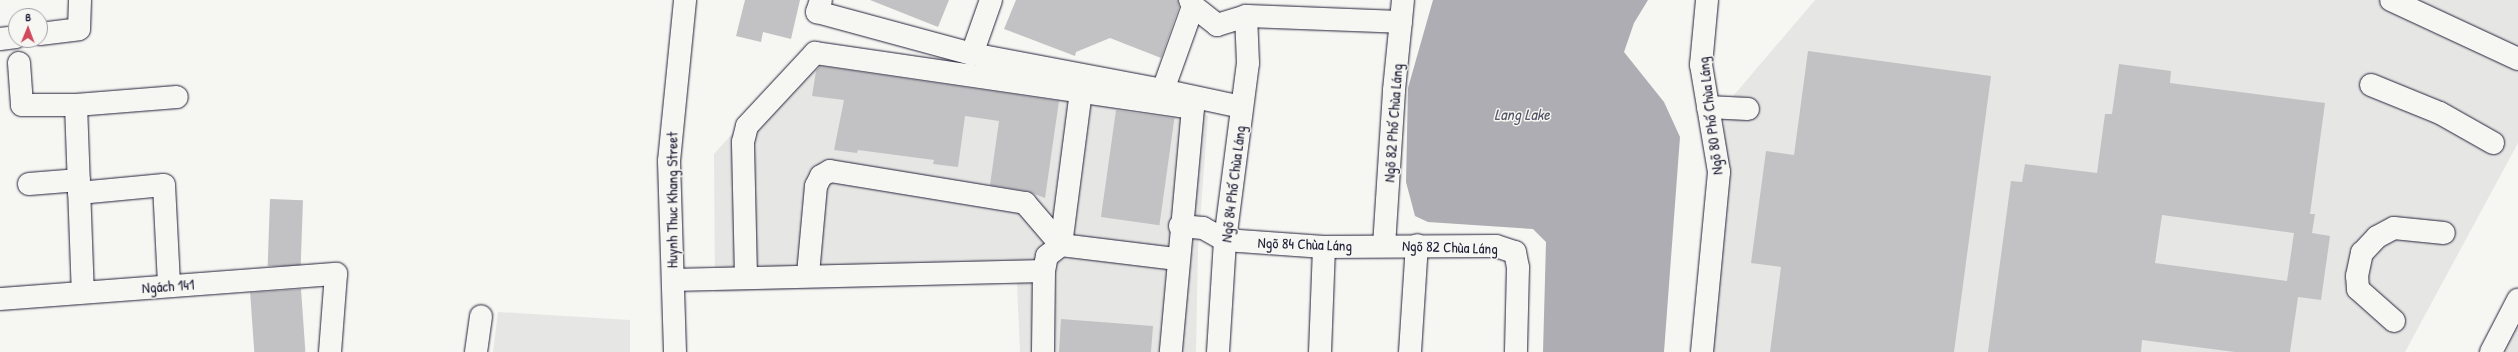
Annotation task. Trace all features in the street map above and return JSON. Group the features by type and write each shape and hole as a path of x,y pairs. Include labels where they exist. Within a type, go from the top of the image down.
{"street":[{"path":"48,33 79,29 80,0"},
{"name":"Huynh Thuc Khang Street","path":"674,352 669,161 685,0"},
{"path":"821,0 817,12 972,54 1163,90 1242,108"},
{"path":"972,54 991,0"},
{"name":"Ngõ 82 Phố Chùa Láng","path":"1384,246 1403,0"},
{"name":"Ngõ 80 Phố Chùa Láng","path":"1702,352 1719,172 1702,65 1707,0"},
{"path":"2391,0 2518,59"},
{"path":"1163,90 1192,3 1217,25 1241,8 1401,22"},
{"name":"Ngõ 84 Phố Chùa Láng","path":"1218,352 1225,240 1248,63 1241,8"},
{"path":"746,277 743,142 747,126 815,53 1193,108 1177,259 1171,352"},
{"path":"19,63 22,105 76,105 177,97"},
{"path":"2371,85 2440,113 2493,143"},
{"path":"1043,352 1044,271 1047,256 1061,245 1081,92"},
{"path":"76,105 83,292"},
{"path":"1708,107 1748,110"},
{"path":"808,274 816,186 821,176 830,171 1025,203 1061,245 1177,259"},
{"path":"29,184 79,186 164,185 169,285"},
{"path":"1180,226 1203,228 1225,240"},
{"path":"2394,321 2358,289 2357,276 2362,253 2377,237 2394,228 2444,233"},
{"name":"Ngõ 84 Chùa Láng","path":"1225,240 1324,247 1384,246"},
{"path":"1410,352 1417,245"},
{"name":"Ngõ 82 Chùa Láng","path":"1384,246 1496,246 1515,252 1518,268 1516,352"},
{"path":"1320,352 1324,247"},
{"path":"673,280 808,274 1044,271"},
{"name":"Ngách 141","path":"0,299 169,285 336,274 330,352"},
{"path":"2491,352 2518,300"},
{"path":"476,352 481,316"}],"shaded area":[{"path":"1815,0 2518,0 2518,143 2405,352 1712,352 1726,165 1723,108"},
{"path":"813,43 1184,99 1208,116 1198,247 1196,352 1020,352 1017,283 715,292 714,154"},
{"path":"498,312 630,320 630,352 493,352"},
{"path":"2518,314 2518,352 2496,352"}],"water":[{"name":"Lang Lake","path":"1433,0 1648,0 1634,23 1624,52 1664,102 1680,137 1664,352 1543,352 1546,242 1533,229 1428,222 1415,216 1406,182 1408,88"}],"building":[{"path":"745,0 800,0 791,39 763,32 761,42 736,36"},
{"path":"870,0 949,0 938,27"},
{"path":"1016,0 1178,0 1179,7 1161,58 1110,38 1076,52 1075,56 1004,29"},
{"path":"1808,51 1991,76 1954,352 1770,352 1781,267 1751,263 1766,151 1794,155"},
{"path":"2119,64 2171,71 2170,83 2325,103 2310,214 2315,214 2312,233 2330,236 2321,300 2298,297 2290,352 2235,352 2142,340 2141,352 1988,352 2011,181 2022,182 2025,164 2097,173 2105,114 2112,114","holes":["2162,215 2294,233 2287,281 2155,263"]},
{"path":"820,66 1059,101 1045,198 1027,191 990,185 999,121 965,116 958,167 933,164 934,160 858,150 857,153 834,150 844,100 812,96 816,71"},
{"path":"1116,110 1174,118 1159,225 1101,217"},
{"path":"270,199 303,200 301,267 268,266"},
{"path":"301,289 305,352 254,352 250,293"},
{"path":"1061,319 1153,326 1151,352 1059,352"}]}
